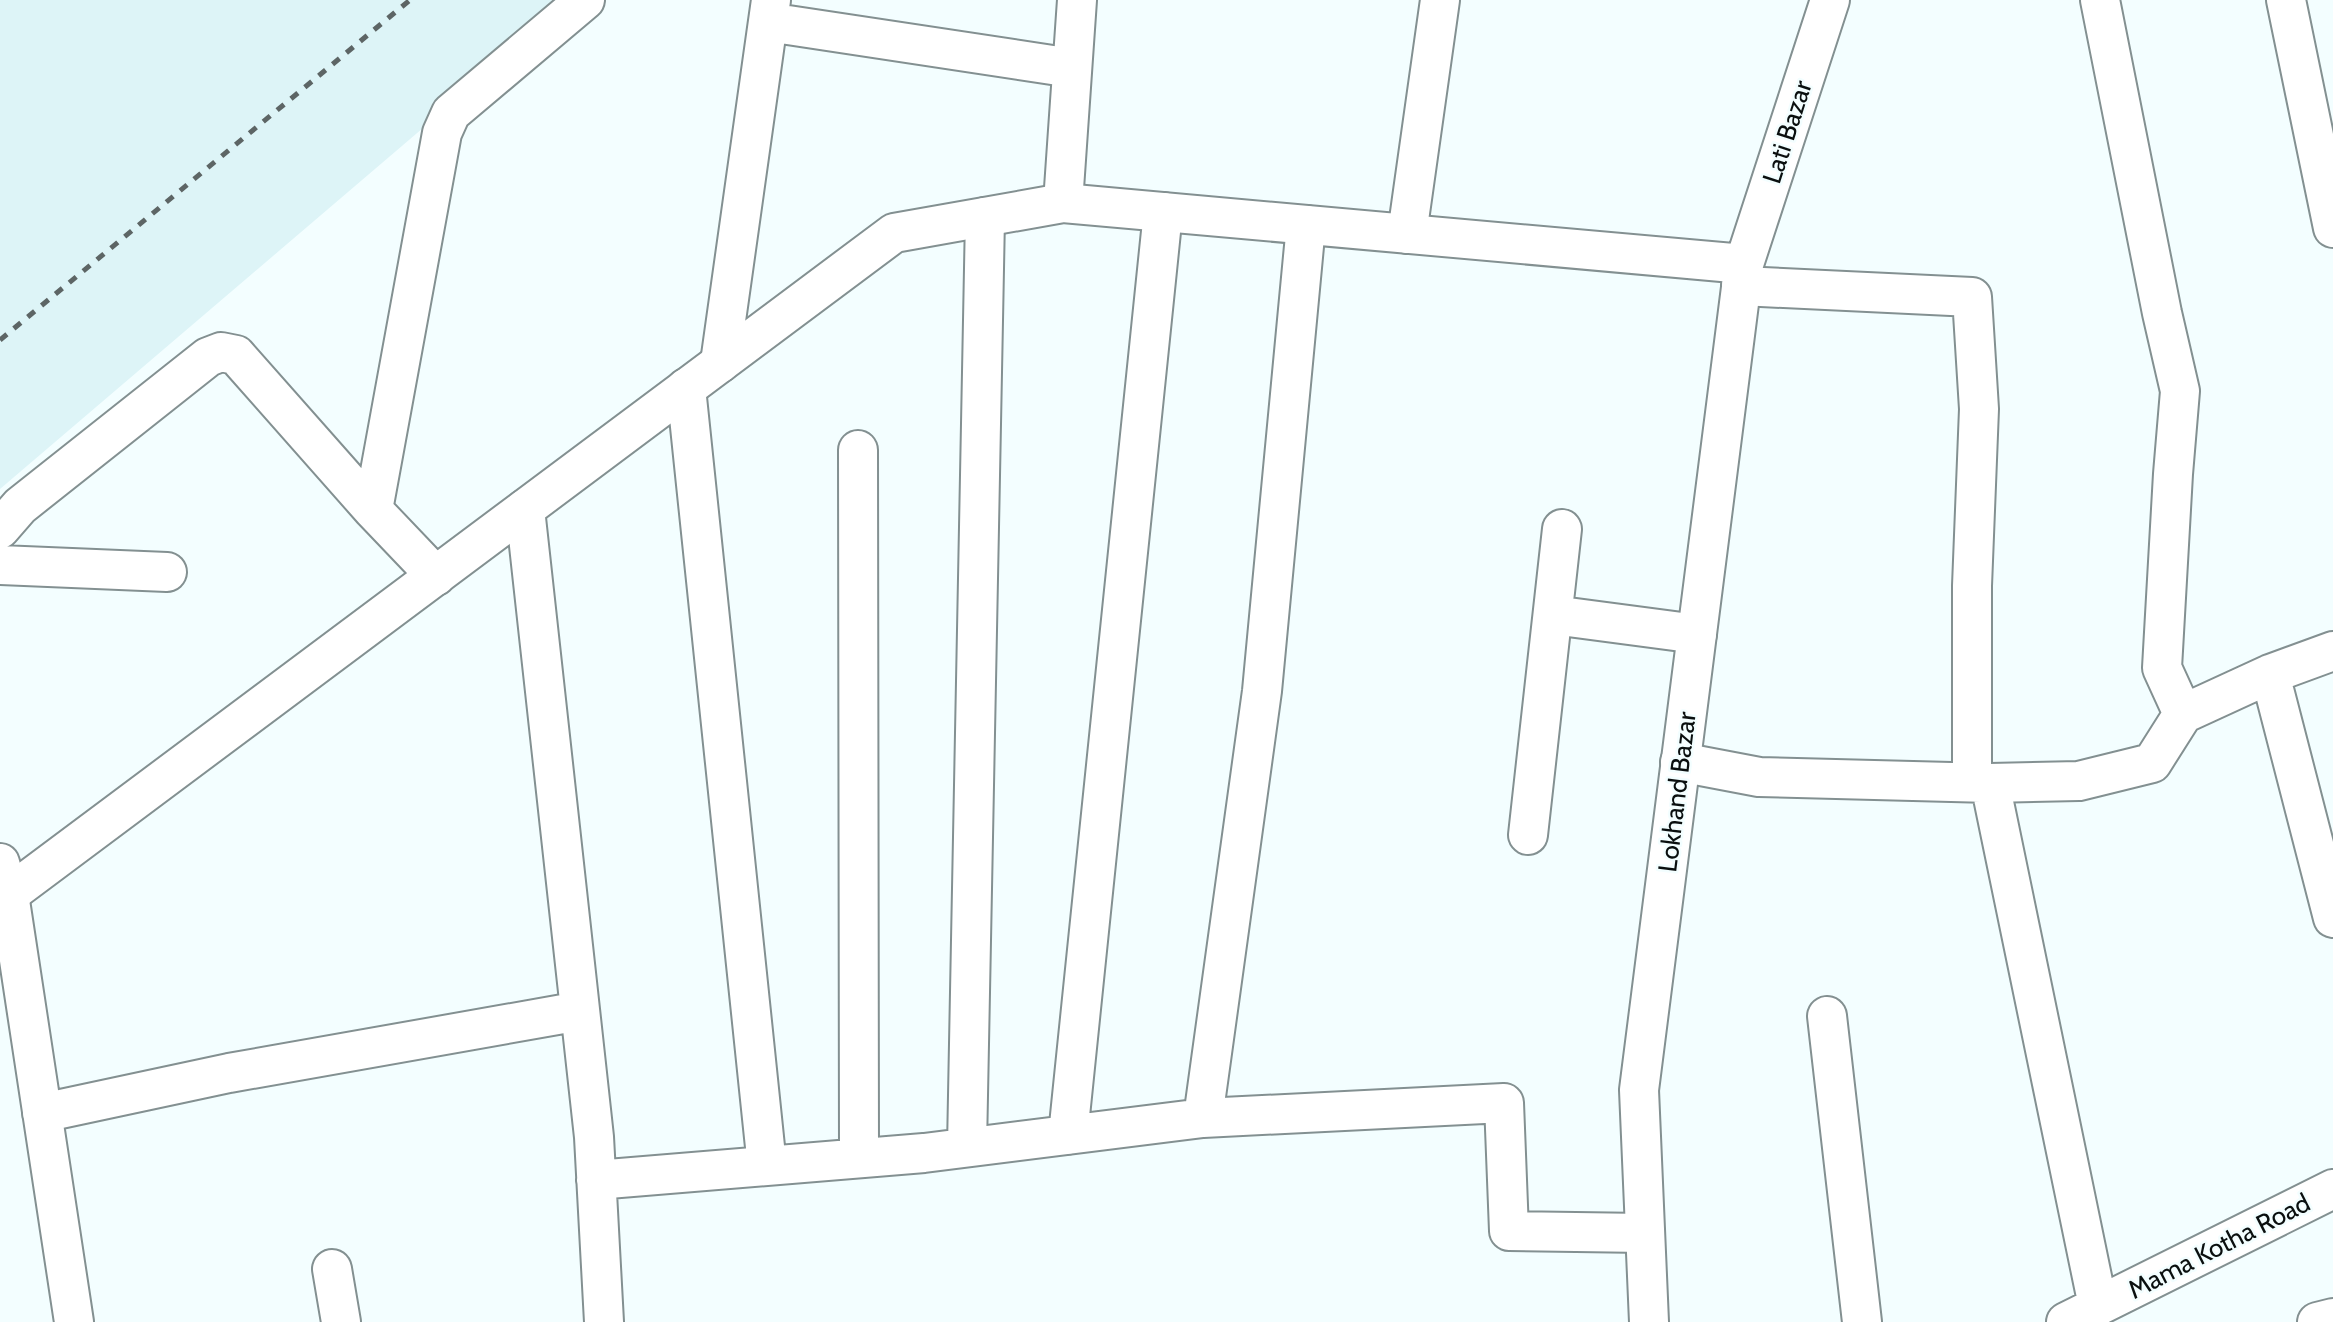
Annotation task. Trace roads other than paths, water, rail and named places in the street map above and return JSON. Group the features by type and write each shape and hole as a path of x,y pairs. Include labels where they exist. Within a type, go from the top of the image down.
{"street":[{"path":"373,510 446,121 451,113 584,0"},
{"path":"1063,203 1077,0"},
{"path":"1407,234 1440,0"},
{"name":"Lati Bazar","path":"1743,275 1830,0"},
{"path":"2100,0 2180,391 2162,668 2183,714"},
{"path":"2286,0 2321,113 2333,228"},
{"path":"720,363 769,11 1072,68"},
{"path":"74,1322 3,886 436,576 894,233 1063,203 1407,234 1743,275 1972,297 1979,409 1972,586 1981,783 2082,1314"},
{"path":"1068,1135 1163,212"},
{"path":"967,1147 985,217"},
{"path":"1203,1118 1262,691 1306,225"},
{"name":"Lokhand Bazar","path":"1649,1322 1639,1090 1743,275"},
{"path":"0,529 31,498 208,357 221,352 236,355 373,510 436,576"},
{"path":"687,388 767,1166"},
{"path":"858,450 859,1158"},
{"path":"525,509 594,1137 604,1322"},
{"path":"1528,835 1562,529"},
{"path":"0,565 167,572"},
{"path":"1553,615 1697,634"},
{"path":"1680,762 1759,777 1981,783 2079,781 2152,763 2183,714 2270,674 2333,651"},
{"path":"2270,674 2333,918"},
{"path":"41,1113 229,1073 580,1011"},
{"path":"1827,1016 1862,1322"},
{"path":"596,1180 967,1147 1203,1118 1504,1103 1509,1231 1645,1233"},
{"name":"Mama Kotha Road","path":"2082,1314 2333,1189"},
{"path":"332,1269 341,1322"},
{"path":"2317,1322 2333,1318"}],"railway":[{"path":"0,340 410,0"}]}
